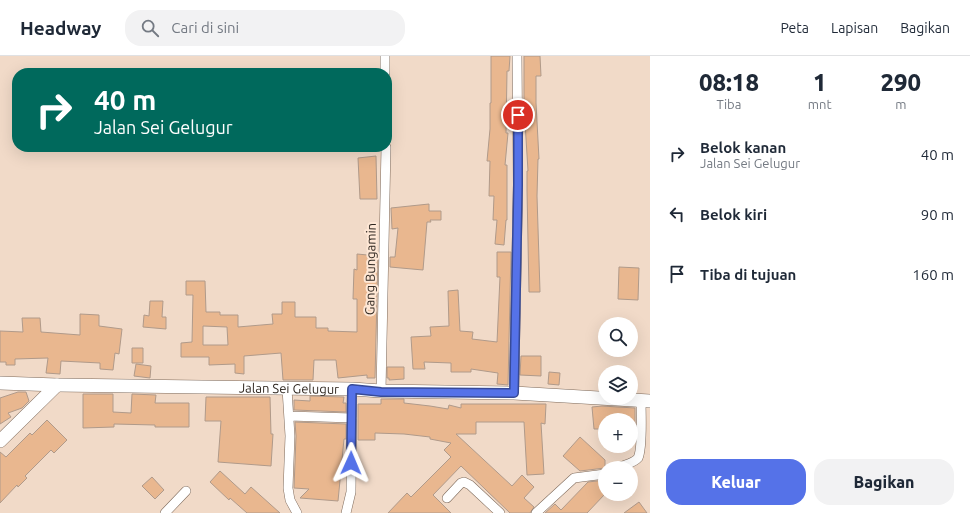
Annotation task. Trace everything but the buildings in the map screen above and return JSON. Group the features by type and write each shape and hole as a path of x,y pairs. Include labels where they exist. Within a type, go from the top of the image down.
{"main road":[{"name":"Jalan Sei Gelugur","path":"0,383 352,389 381,392 514,393 645,401"},
{"path":"0,441 57,385"}],"street":[{"path":"385,56 385,68"},
{"path":"514,393 518,185 517,56"},
{"name":"Gang Bungamin","path":"381,392 386,152"},
{"path":"287,388 289,416 288,488 290,500 297,513"},
{"path":"346,513 351,492 352,389"},
{"path":"634,461 638,457 645,401"},
{"path":"289,416 352,418"},
{"path":"536,513 574,478 598,475"},
{"path":"447,498 461,483 464,482 470,485 500,513"},
{"path":"165,513 186,491"}],"route":[{"path":"351,463 352,389 381,392 514,393 518,115"}]}
